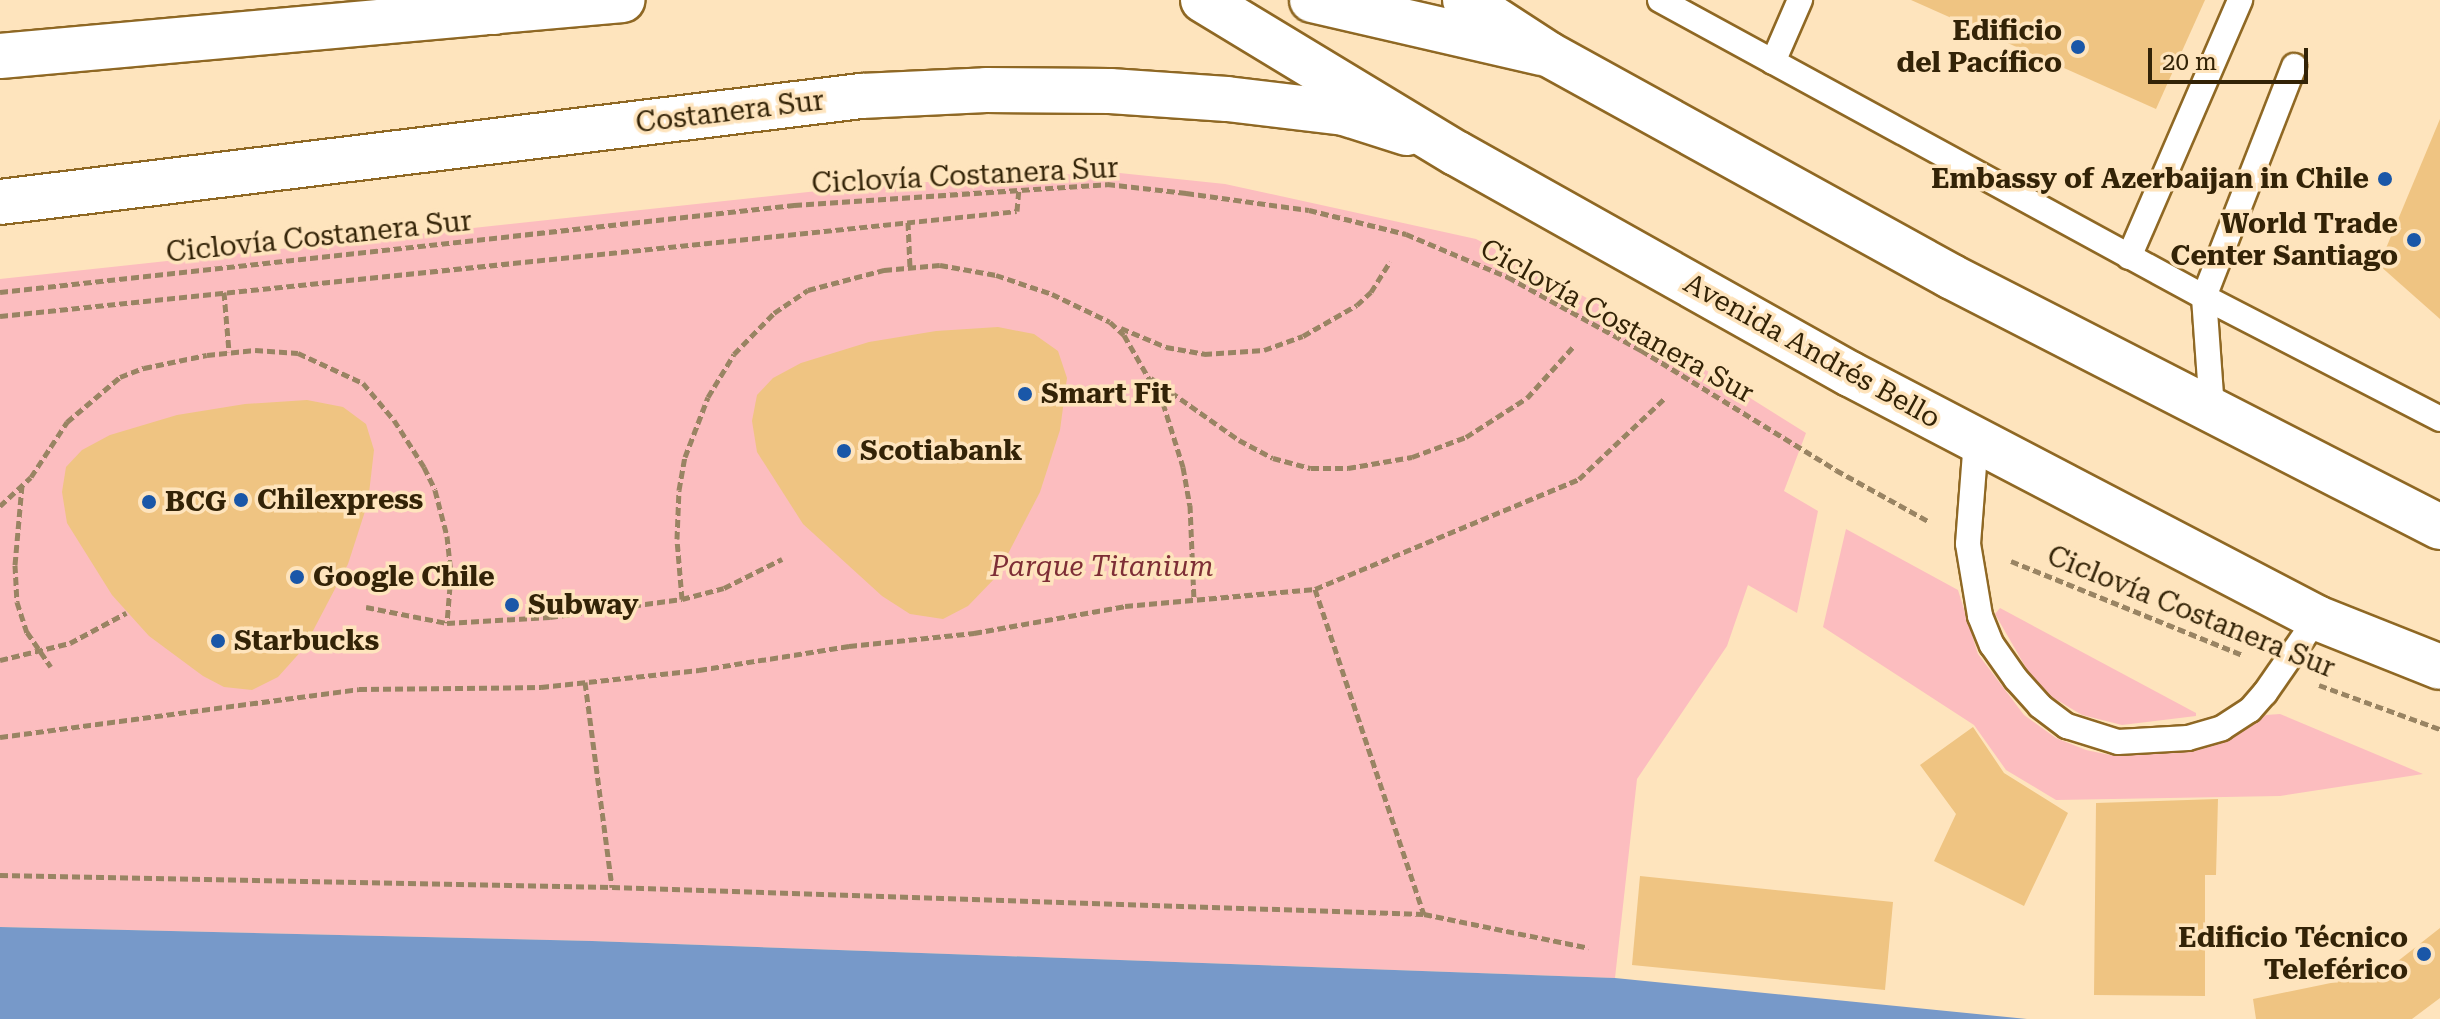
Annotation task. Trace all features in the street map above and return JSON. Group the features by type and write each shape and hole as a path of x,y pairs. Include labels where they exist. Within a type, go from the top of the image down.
{"main road":[{"path":"0,56 507,6 622,0"},
{"name":"Avenida Andrés Bello","path":"1203,0 1456,153 1850,374 2317,618 2440,667"},
{"path":"1312,0 1548,54"},
{"path":"1465,0 1548,54 1952,277 2440,527"},
{"name":"Costanera Sur","path":"0,202 861,96 986,90 1110,91 1227,99 1344,113 1393,127 1456,153"}],"lane":[{"path":"1660,0 1700,10 1773,62 2129,257 2440,419"},
{"path":"1773,62 1800,0"},
{"path":"2129,257 2240,0"},
{"path":"2212,409 2204,297 2294,66"},
{"path":"1976,440 1968,544 1980,616 1992,645 2040,706 2067,726 2118,742 2188,738 2222,728 2250,710 2317,618"}],"path":[{"name":"Ciclovía Costanera Sur","path":"0,292 778,207 1019,189 1107,184 1309,210 1406,234 1508,277 1614,335 1836,470 1968,544 2281,671 2440,729"},
{"path":"0,316 1017,211 1019,189"},
{"path":"908,222 910,268"},
{"path":"682,599 677,539 679,490 685,457 708,397 734,354 774,313 808,290 847,277 940,265 996,275 1052,294 1131,334 1166,347 1222,355 1264,350 1303,336 1357,305 1371,292 1390,262"},
{"path":"224,292 229,352"},
{"path":"1110,322 1124,335 1150,377 1176,442 1190,505 1194,600"},
{"path":"1150,377 1239,440 1273,458 1311,468 1348,468 1412,457 1466,437 1527,398 1573,347"},
{"path":"0,506 31,477 67,422 108,384 144,368 229,352 280,350 315,358 363,383 379,400 410,443 435,490 448,549 447,623"},
{"path":"0,737 51,733 208,706 359,689 541,687 699,670 849,646 974,633 1125,606 1315,589 1579,479 1664,399"},
{"path":"22,484 14,584 22,620 51,667"},
{"path":"366,607 447,623 550,617 682,599 724,588 782,559"},
{"path":"1315,589 1424,914"},
{"path":"0,660 70,643 126,613"},
{"path":"585,682 612,887"},
{"path":"0,875 612,887 1424,914 1589,948"}],"green space":[{"name":"Parque Titanium","path":"1110,172 1225,184 1476,239 1615,313 1806,433 1784,491 1818,511 1797,613 1748,585 1727,646 1637,779 1615,978 592,941 0,927 0,279 873,185"},
{"path":"1846,529 1958,590 1978,654 2024,715 2056,738 2086,750 2115,756 2194,751 2219,742 2266,715 2280,714 2423,774 2280,796 2056,800 2006,770 1974,725 1823,627"},
{"path":"2000,608 2196,713 2196,716 2122,725 2082,715 2052,697 2029,673 1995,614"}],"water":[{"path":"0,927 592,941 1615,978 2027,1019 0,1019"}],"building":[{"name":"Edificio del Pacífico","path":"1911,0 2205,0 2156,109"},
{"name":"World Trade Center Santiago","path":"2440,119 2440,319 2379,265"},
{"path":"998,327 1034,334 1058,351 1067,378 1060,430 1040,492 996,577 968,606 943,619 910,614 882,596 803,524 757,452 752,421 757,395 773,378 801,363 869,342 936,331"},
{"path":"307,400 343,407 366,424 374,450 368,502 348,564 304,648 278,677 252,690 224,687 203,676 149,636 112,595 67,523 62,492 66,467 82,450 110,435 177,415 245,404"},
{"path":"1973,727 2004,773 2068,813 2024,906 1934,861 1956,814 1920,765"},
{"path":"2218,799 2216,875 2205,875 2205,996 2094,995 2096,803"},
{"path":"1640,876 1893,902 1885,990 1632,965"},
{"name":"Edificio Técnico Teleférico","path":"2440,928 2440,998 2412,1019 2256,1019 2253,999 2384,972"}],"place":[{"name":"Edificio del Pacífico","path":"2078,47"},
{"name":"Embassy of Azerbaijan in Chile","path":"2385,179"},
{"name":"World Trade Center Santiago","path":"2414,240"},
{"name":"Smart Fit","path":"1025,394"},
{"name":"Scotiabank","path":"844,451"},
{"name":"Chilexpress","path":"241,500"},
{"name":"BCG","path":"149,502"},
{"name":"Google Chile","path":"297,577"},
{"name":"Subway","path":"512,605"},
{"name":"Starbucks","path":"218,641"},
{"name":"Edificio Técnico Teleférico","path":"2424,954"}]}
